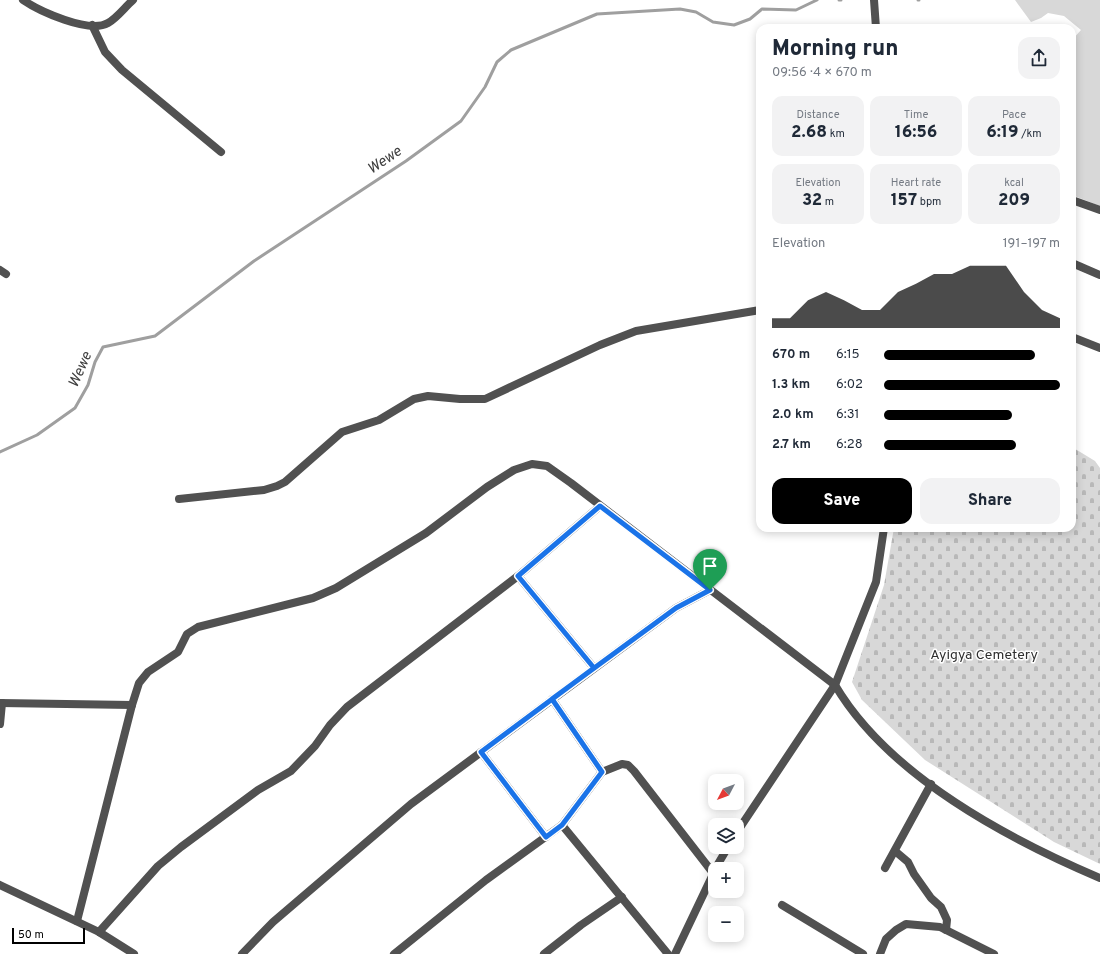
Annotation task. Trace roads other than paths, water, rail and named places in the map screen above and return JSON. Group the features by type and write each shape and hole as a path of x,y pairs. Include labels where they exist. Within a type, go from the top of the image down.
{"street":[{"path":"22,0 56,18 92,25 107,24 133,0"},
{"path":"874,0 876,24"},
{"path":"92,25 105,52 122,70 221,152"},
{"path":"1076,201 1100,210"},
{"path":"1076,265 1100,275"},
{"path":"179,499 264,490 277,486 290,478 342,432 379,420 414,399 428,396 460,399 485,399 600,345 636,331 756,311"},
{"path":"1076,339 1100,348"},
{"path":"76,921 132,705 140,683 148,672 178,652 187,634 198,627 313,598 336,588 426,533 487,487 514,470 532,464 547,466 834,685 850,710 906,766 954,802 1045,854 1100,878"},
{"path":"99,932 133,892 164,862 258,790 291,771 315,746 330,725 347,707 518,576 600,506"},
{"path":"744,821 834,685 876,582 883,532"},
{"path":"518,576 594,668"},
{"path":"242,954 273,922 411,804 676,608 710,590"},
{"path":"552,699 602,772"},
{"path":"0,724 1,703 132,705"},
{"path":"481,752 546,837"},
{"path":"394,954 486,880 562,825 602,772 622,764 628,765 708,864"},
{"path":"886,868 931,784"},
{"path":"562,825 668,954"},
{"path":"895,851 908,862 914,874 931,898 943,910 947,920 946,930"},
{"path":"675,954 708,884"},
{"path":"0,886 99,932 134,954"},
{"path":"544,954 581,925 622,897"},
{"path":"782,905 863,954"},
{"path":"880,954 886,939 906,924 940,927 992,953"}],"waterway":[{"name":"Wewe","path":"0,452 37,435 75,408 88,385 95,362 103,347 155,336 254,261 406,161 461,121 485,87 497,62 511,50 597,14 680,9 696,12 713,22 734,25 750,19 762,9 796,10 817,0"}],"park label":[{"name":"Ayigya Cemetery","path":"984,655"}]}
